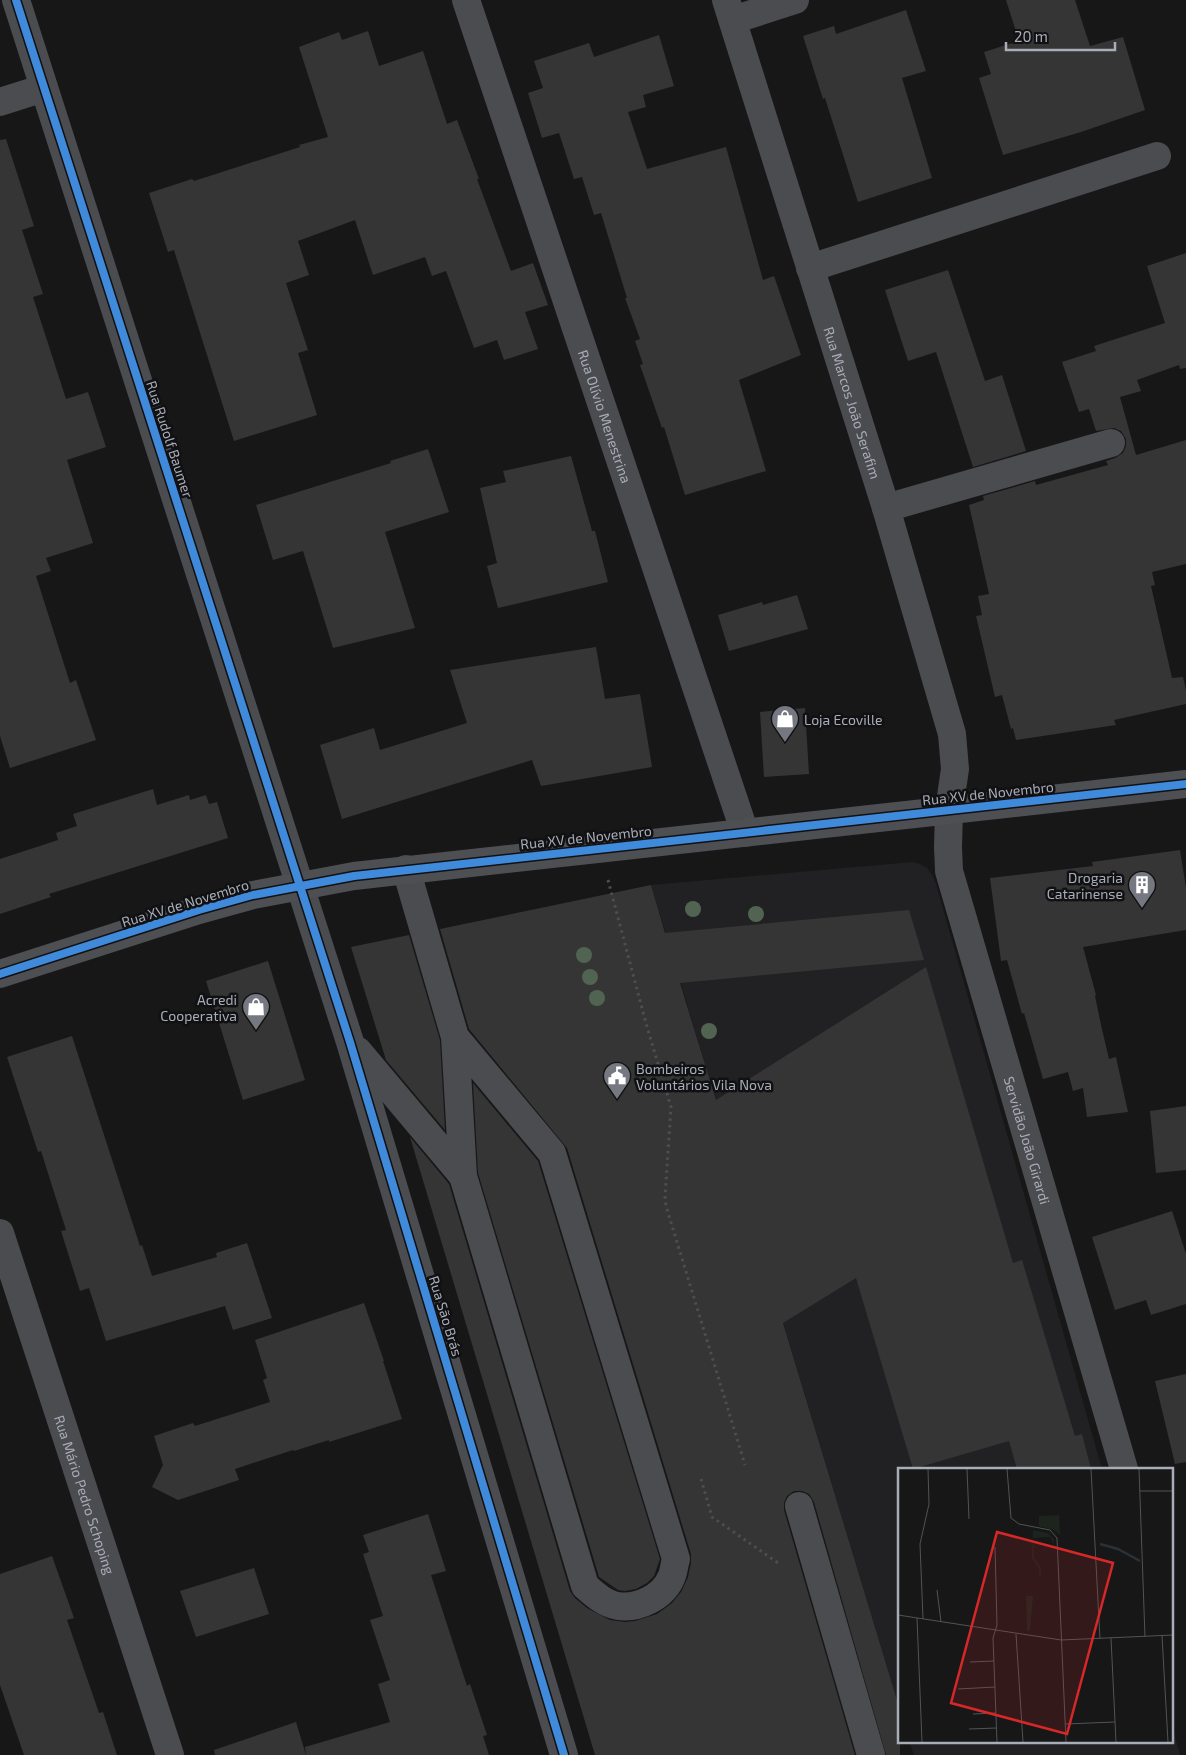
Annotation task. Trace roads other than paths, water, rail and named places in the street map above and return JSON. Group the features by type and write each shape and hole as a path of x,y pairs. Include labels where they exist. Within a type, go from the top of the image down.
{"main road":[{"name":"Rua XV de Novembro","path":"0,974 199,910 253,895 354,876 1186,784"}],"street":[{"name":"Rua Rudolf Baumer","path":"16,0 301,885"},
{"name":"Rua Olívio Menestrina","path":"466,0 744,833"},
{"path":"730,10 796,0"},
{"name":"Rua Marcos João Serafim","path":"730,10 886,508 952,734 955,769 949,810"},
{"path":"0,102 44,88"},
{"path":"810,268 1157,156"},
{"path":"886,508 1111,443"},
{"name":"Servidão João Girardi","path":"949,810 949,871 1124,1468"},
{"path":"406,869 454,1037 463,1176 584,1586 600,1598 618,1606 642,1604 660,1593 671,1579 676,1559 552,1153 454,1037"},
{"name":"Rua São Brás","path":"301,885 564,1755"},
{"path":"350,1042 463,1176"},
{"name":"Rua Mário Pedro Schoping","path":"0,1233 170,1755"},
{"path":"799,1506 871,1755"}],"place":[{"name":"Loja Ecoville","path":"785,743"},
{"name":"Drogaria Catarinense","path":"1142,909"},
{"name":"Acredi Cooperativa","path":"256,1031"},
{"name":"Bombeiros Voluntários Vila Nova","path":"617,1100"}]}
